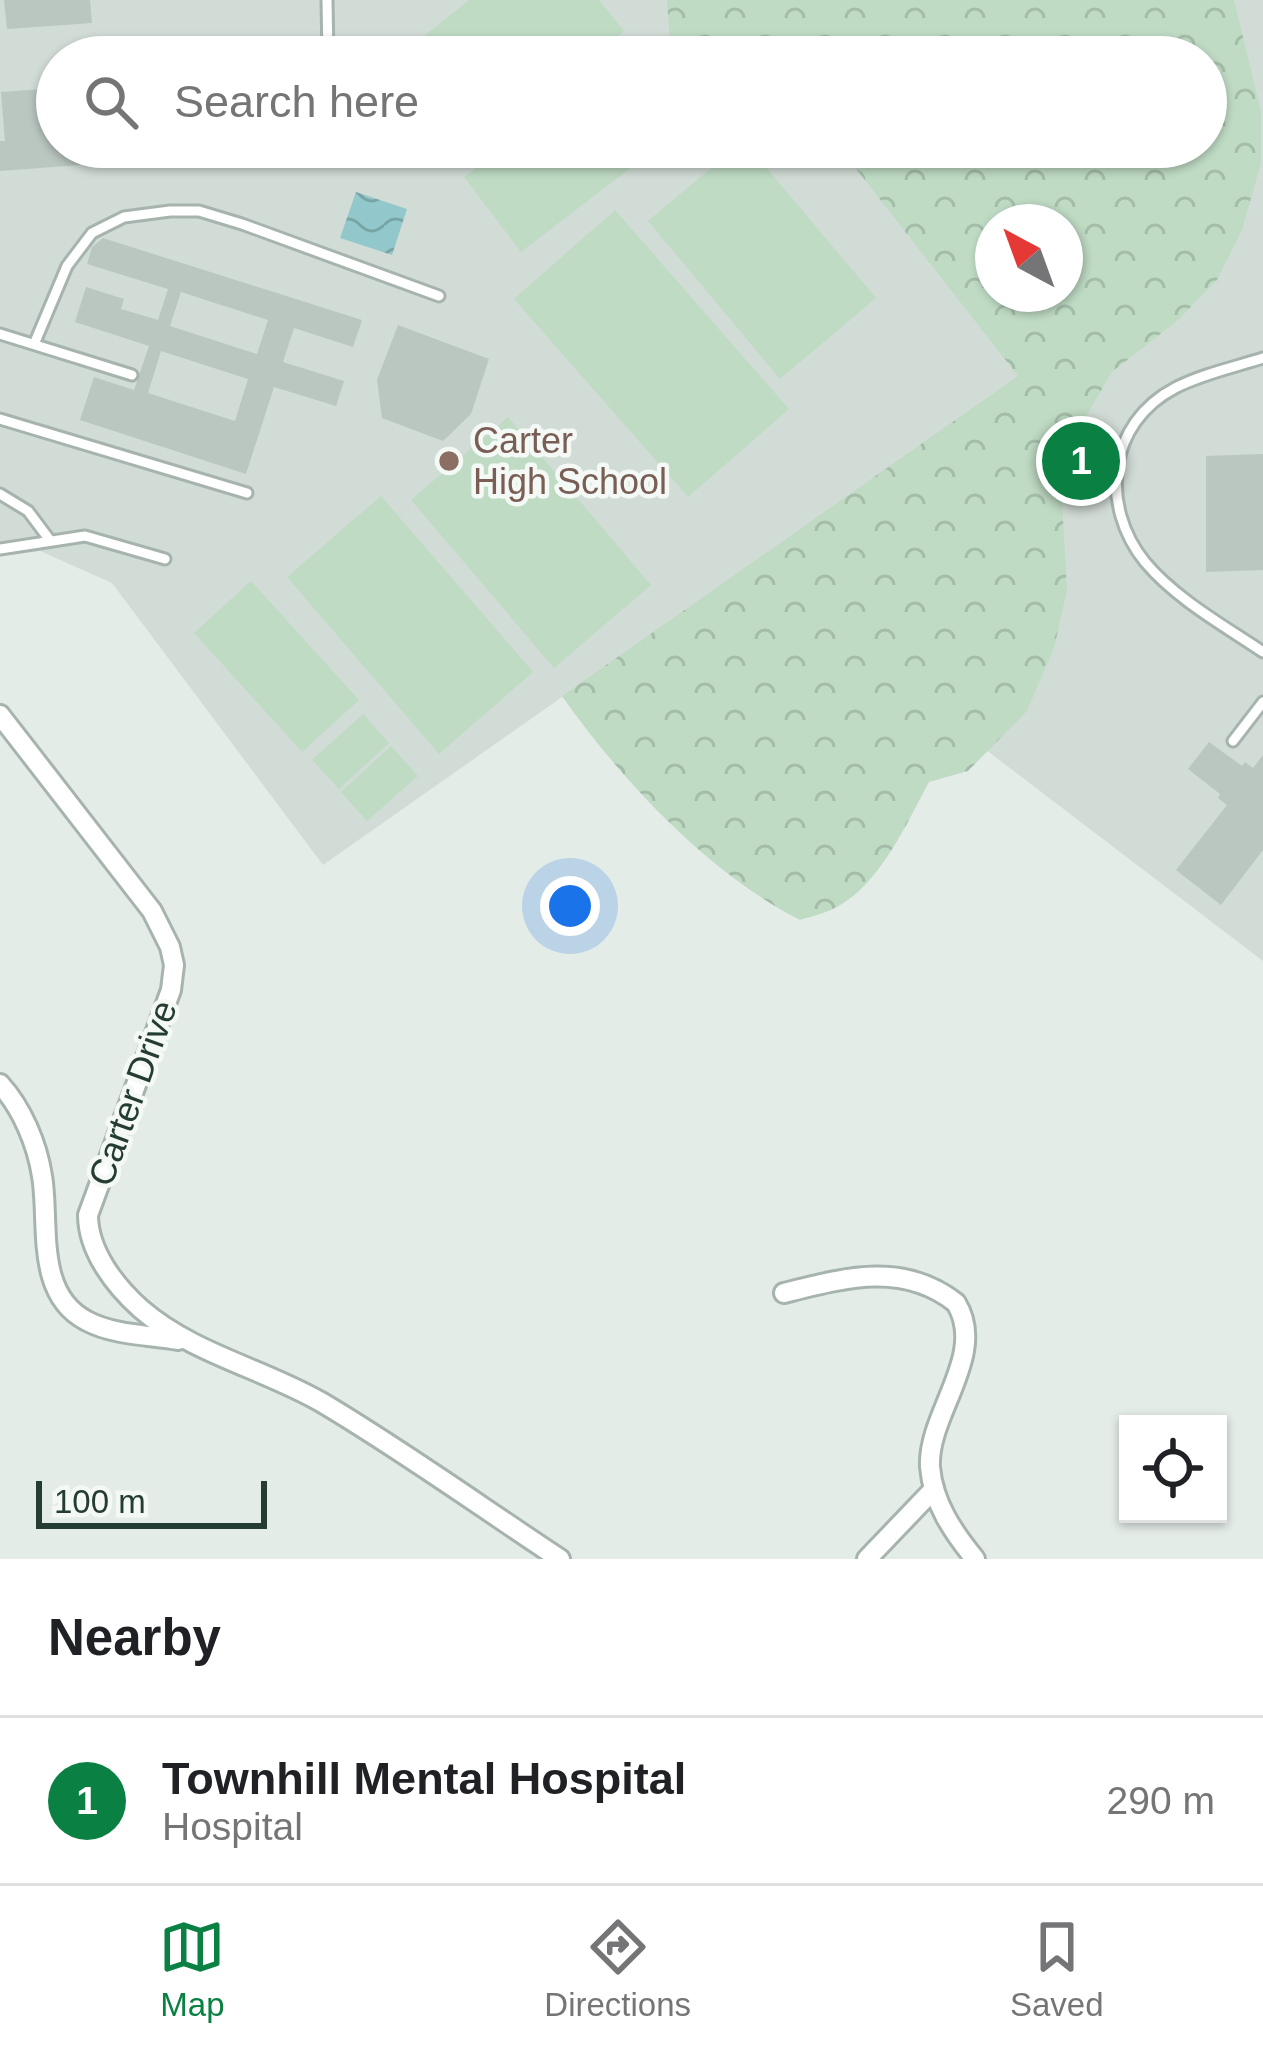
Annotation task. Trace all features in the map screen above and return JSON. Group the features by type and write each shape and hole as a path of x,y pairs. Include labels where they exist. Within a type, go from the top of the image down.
{"street":[{"name":"Carter Drive","path":"0,716 152,911 174,964 171,990 88,1215 102,1260 130,1298 189,1342"},
{"path":"0,1084 37,1150 44,1182 42,1225 56,1285 72,1311 100,1327 189,1342 321,1402 560,1559"},
{"path":"784,1293 873,1274 904,1276 956,1303 963,1321 962,1357 930,1462 943,1514 975,1559"},
{"path":"100,1327 130,1298"},
{"path":"867,1559 934,1490"}],"lane":[{"path":"327,0 328,36"},
{"path":"34,342 59,281 92,233 124,217 199,211 439,296"},
{"path":"0,334 132,375"},
{"path":"1263,358 1176,388 1151,404 1117,453 1114,481 1129,539 1147,564 1183,596 1263,652"},
{"path":"0,419 247,493"},
{"path":"0,494 28,511 49,539"},
{"path":"0,549 85,536 165,559"},
{"path":"1233,741 1263,702"}],"shaded area":[{"name":"Carter High School","path":"0,0 1263,0 1263,961 851,647 777,546 323,865 112,583 40,551 0,556"}],"green space":[{"path":"469,0 599,0 624,31 618,36 424,36"},
{"path":"667,0 1234,0 1261,111 1261,163 1242,230 1217,280 1178,320 1112,372 1082,423 1062,500 1067,590 1054,648 1027,711 968,771 929,782 891,851 867,883 833,909 800,920 766,900 669,822 611,760 562,696 1018,376 855,168 1227,168 1227,36 670,36"},
{"path":"476,168 631,168 521,252 464,177"},
{"path":"711,168 767,168 876,298 780,379 648,221"},
{"path":"615,210 789,409 688,497 514,299"},
{"path":"508,417 651,585 554,668 411,500"},
{"path":"381,496 533,672 439,754 287,577"},
{"path":"251,581 359,700 302,752 194,633"},
{"path":"363,714 389,743 339,789 312,760"},
{"path":"391,746 418,776 367,821 341,792"}],"water":[{"path":"356,192 407,209 392,255 340,238"}],"building":[{"path":"4,0 90,0 92,23 7,29"},
{"path":"36,90 36,168 40,168 0,171 0,141 5,141 1,92"},
{"path":"103,238 362,320 353,347 294,328 283,362 344,381 336,406 274,387 246,474 80,420 94,377 134,390 149,346 75,322 86,287 124,299 121,309 158,320 168,289 87,264 92,247","holes":["181,292 268,320 257,354 170,326","161,351 248,379 235,421 148,393"]},
{"path":"398,325 489,359 471,414 443,441 382,418 377,380"},
{"path":"1263,454 1263,570 1206,572 1206,456"},
{"path":"1209,742 1242,766 1245,762 1253,768 1263,755 1263,850 1221,905 1176,870 1227,805 1188,769"}],"place":[{"name":"Carter High School","path":"449,461"},
{"name":"Townhill Mental Hospital","path":"1081,461"}]}
